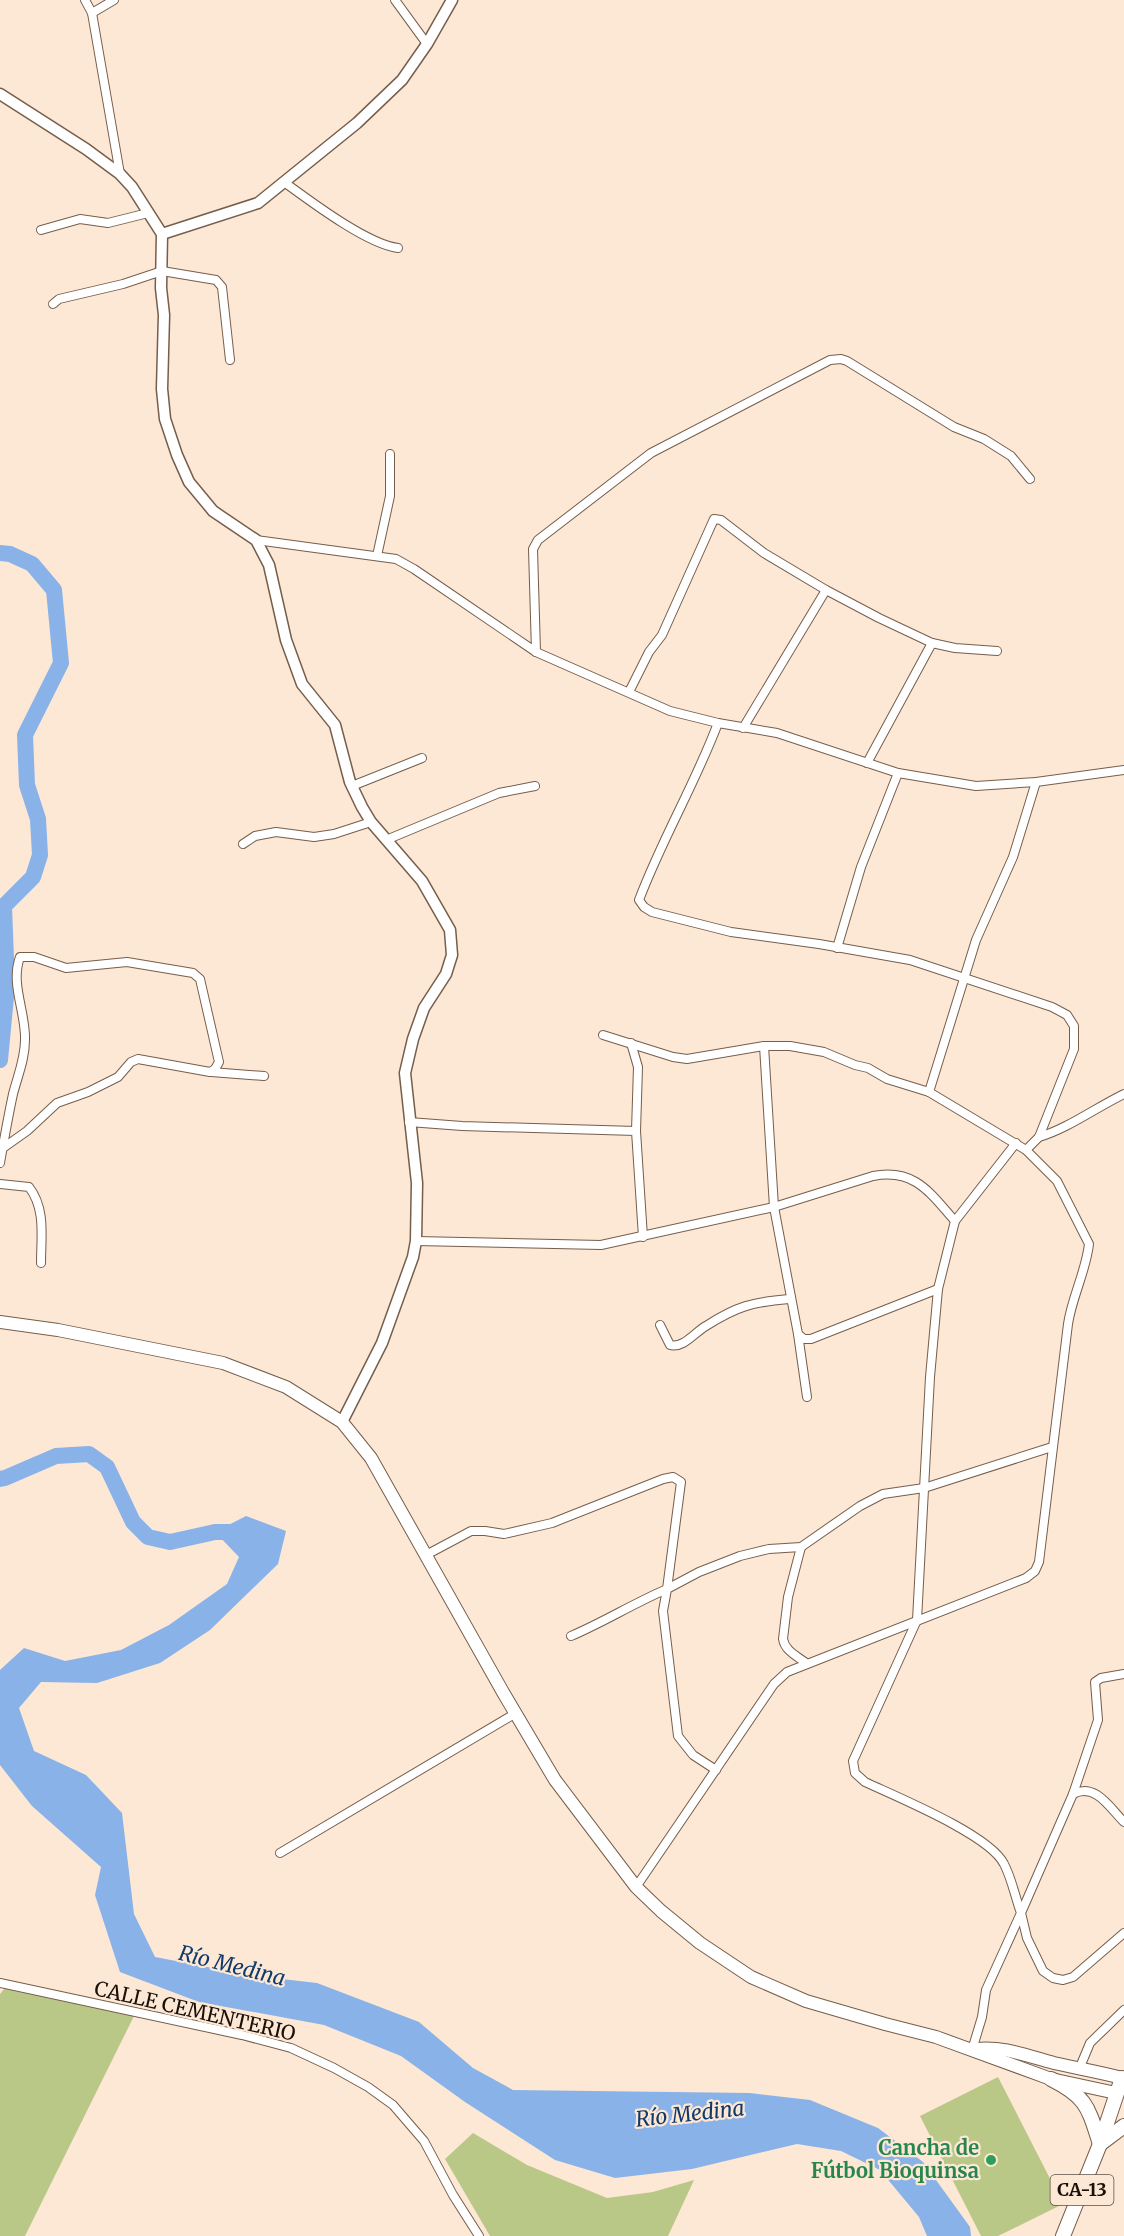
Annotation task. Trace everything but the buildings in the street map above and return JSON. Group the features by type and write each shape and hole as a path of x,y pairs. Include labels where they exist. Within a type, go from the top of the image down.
{"highway":[{"name":"CA-13","path":"1063,2236 1120,2094 1123,2078"},
{"path":"1051,2079 1069,2088 1082,2099 1100,2144 1124,2126"}],"main road":[{"path":"0,1322 58,1330 224,1363 286,1387 342,1422 371,1458 555,1780 636,1887 682,1929 751,1977 806,2001 936,2037 1051,2079 1120,2094"},
{"path":"972,2050 992,2048 1123,2078"}],"street":[{"path":"85,0 92,13 120,174"},
{"path":"92,13 114,0"},
{"path":"396,0 427,44"},
{"path":"162,234 258,203 357,123 402,80 449,9 452,0"},
{"path":"0,94 86,149 120,174 132,187 162,234 161,288 164,315 162,390 165,419 189,482 213,511 256,540 396,559 536,652 670,711 743,728 777,732 898,773 976,786 1036,782 1124,770"},
{"path":"284,182 342,221 381,243 398,248"},
{"path":"41,230 80,219 108,223 148,213"},
{"path":"53,304 59,300 135,281 162,271 216,280 222,287 231,360"},
{"path":"536,652 533,549 538,540 651,453 830,360 847,361 954,427 984,439 1011,456 1030,478"},
{"path":"377,556 390,496 390,454"},
{"path":"629,692 649,652 662,635 714,519 721,520 764,553 826,590 932,643 955,648 997,651"},
{"path":"256,540 268,566 286,640 302,684 335,725 352,786 371,822 422,881 450,930 452,955 446,974 424,1008 413,1039 405,1073 417,1183 416,1241 413,1257 382,1343 342,1422"},
{"path":"743,728 826,590"},
{"path":"867,763 932,643"},
{"path":"718,723 703,762 654,863 639,900 644,907 652,912 731,932 910,960 1052,1007 1067,1015 1074,1026 1074,1049 1039,1137"},
{"path":"352,786 422,758"},
{"path":"837,948 861,867 898,773"},
{"path":"928,1092 975,940 1013,857 1036,782"},
{"path":"386,840 499,792 535,786"},
{"path":"243,844 255,836 276,832 314,837 334,834 371,822"},
{"path":"0,1163 14,1092 22,1067 25,1038 16,969 20,957 34,957 66,968 127,962 192,973 200,979 219,1062 210,1072"},
{"path":"603,1035 673,1058 687,1059 764,1046 790,1046 824,1052 868,1068 887,1079 928,1092 1026,1150 1057,1181 1089,1244 1071,1307 1039,1563 1035,1571 1026,1578 787,1672 774,1684 636,1887"},
{"path":"632,1043 638,1067 636,1131 643,1237"},
{"path":"764,1046 774,1207 789,1299 798,1334 807,1397"},
{"path":"3,1148 27,1131 57,1103 88,1092 118,1077 131,1062 138,1059 210,1072 264,1076"},
{"path":"1026,1150 1039,1137 1071,1123 1124,1094"},
{"path":"410,1122 462,1126 636,1131"},
{"path":"1016,1143 956,1221 938,1289 917,1620 853,1761 855,1773 865,1782 972,1834 990,1847 1004,1862 1027,1938 1043,1971 1053,1978 1063,1980 1073,1977 1124,1933"},
{"path":"416,1241 601,1245 774,1207 889,1173 902,1175 924,1186 956,1221"},
{"path":"0,1184 29,1187 36,1196 42,1219 40,1263"},
{"path":"798,1334 804,1339 811,1339 938,1289"},
{"path":"660,1325 670,1346 679,1346 732,1310 758,1302 789,1299"},
{"path":"571,1636 699,1572 740,1556 770,1549 801,1547 860,1506 883,1494 924,1488 1052,1447"},
{"path":"426,1555 471,1531 504,1534 552,1523 663,1479 673,1477 681,1482 663,1611 678,1736 693,1755 716,1770"},
{"path":"801,1547 788,1598 783,1639 784,1646 806,1663"},
{"path":"972,2050 982,2017 986,1989 1073,1794 1098,1720 1095,1682 1101,1678 1124,1674"},
{"path":"280,1854 516,1713"},
{"path":"1073,1794 1081,1790 1089,1790 1097,1794 1124,1822"},
{"name":"CALLE CEMENTERIO","path":"0,1983 242,2035 291,2048 334,2068 368,2087 393,2105 424,2141 453,2195 479,2236"},
{"path":"1080,2067 1089,2043 1124,2010"}],"green space":[{"path":"5,1988 134,2016 25,2236 0,2236 0,1994"},
{"name":"Cancha de Fútbol Bioquinsa","path":"998,2077 1063,2204 998,2236 981,2236 920,2116"},
{"path":"473,2133 527,2165 607,2198 653,2192 694,2180 668,2236 490,2236 445,2159"}],"water":[{"path":"246,1516 286,1531 278,1564 210,1630 160,1663 97,1683 41,1682 19,1708 34,1751 86,1775 122,1813 134,1914 155,1957 255,1976 317,1983 419,2022 473,2068 513,2090 750,2093 810,2100 878,2128 923,2162 970,2227 971,2236 927,2236 919,2217 880,2170 841,2151 797,2144 692,2169 615,2178 555,2160 465,2102 401,2056 324,2025 199,2002 120,1972 95,1895 101,1867 32,1806 0,1765 0,1670 24,1648 65,1661 121,1650 169,1625 227,1584 239,1557 215,1532"}],"waterway":[{"name":"Río Medina","path":"0,553 10,554 32,564 54,590 61,663 25,735 27,785 38,819 40,855 33,877 4,906 7,986 0,1060"},
{"name":"Río Medina","path":"0,1479 56,1456 89,1454 107,1467 133,1522 148,1537 170,1542 215,1532 238,1532"}],"place":[{"name":"Cancha de Fútbol Bioquinsa","path":"991,2160"}]}
